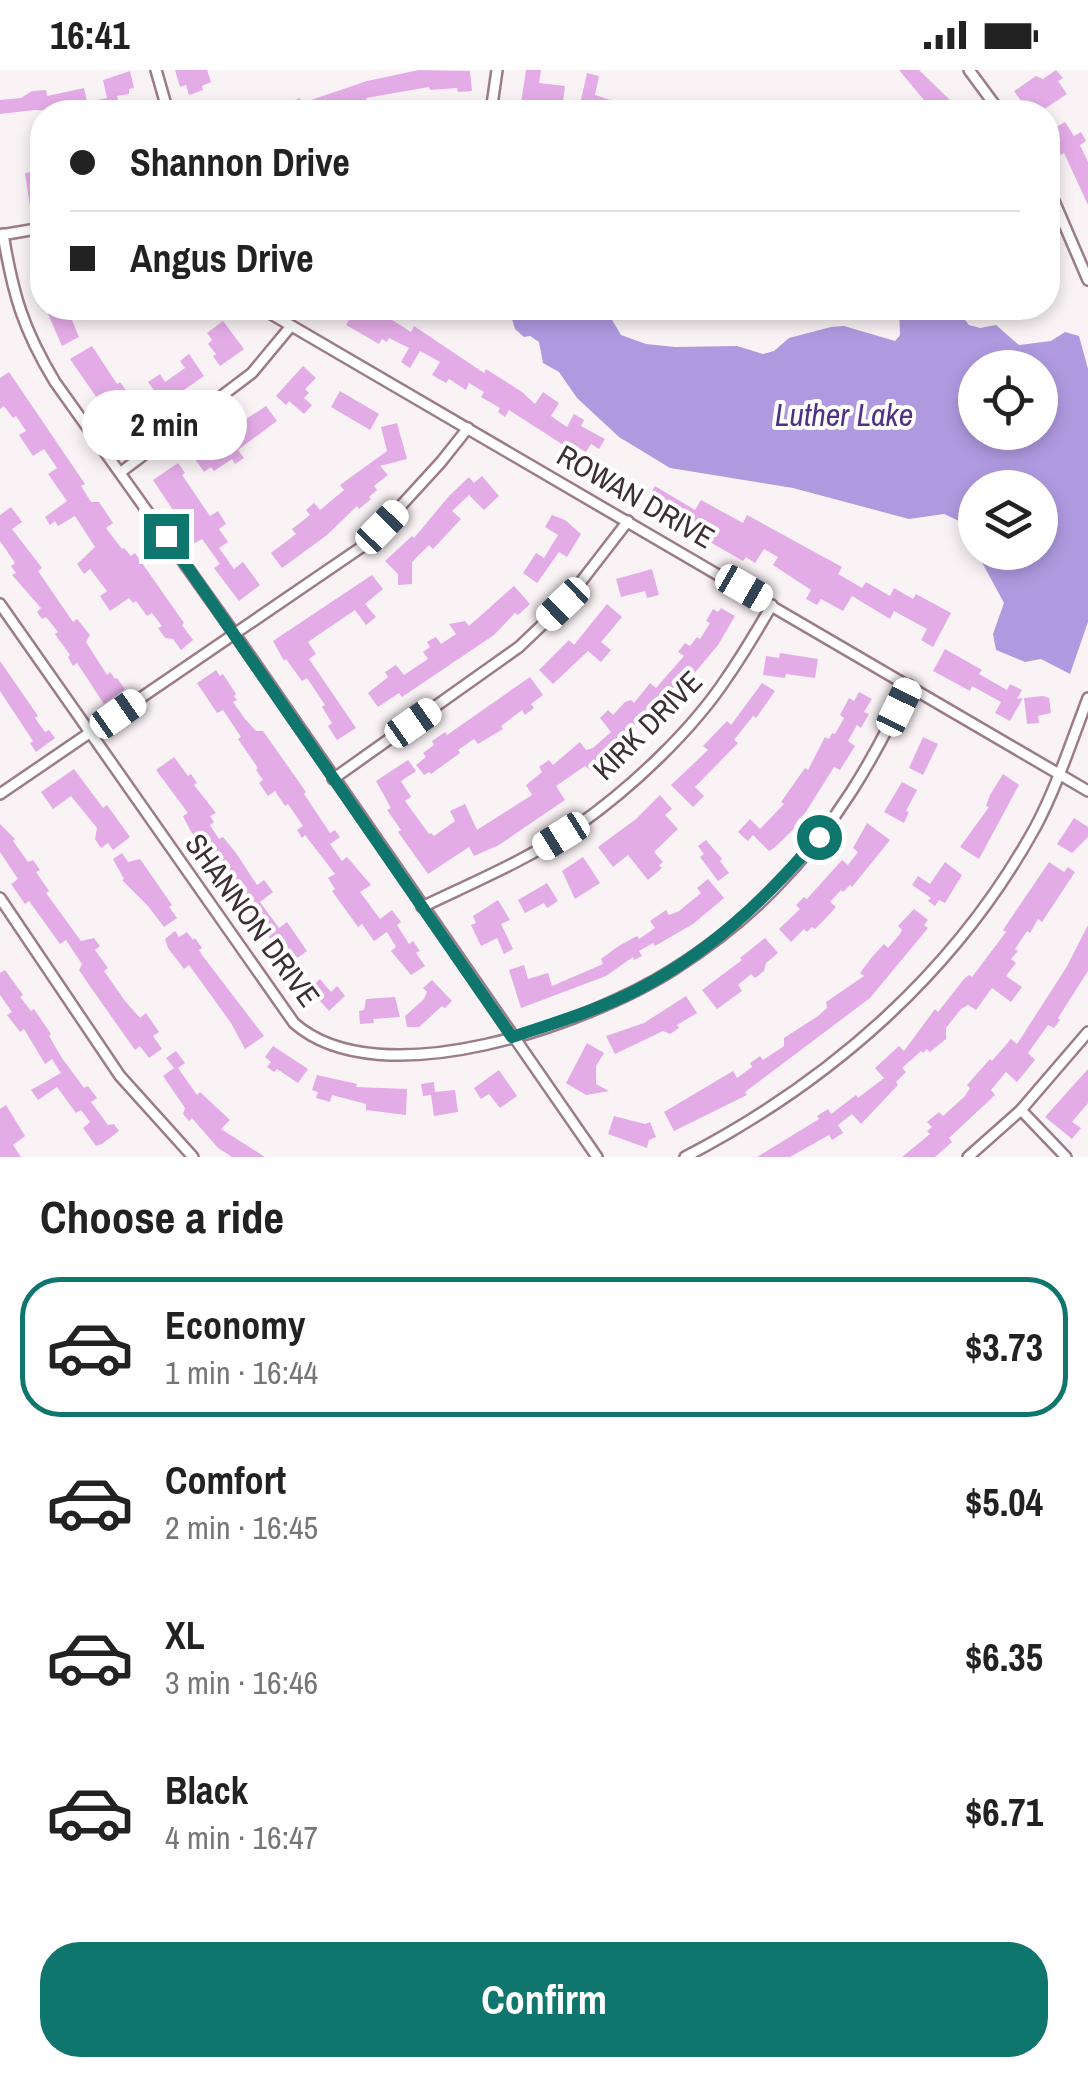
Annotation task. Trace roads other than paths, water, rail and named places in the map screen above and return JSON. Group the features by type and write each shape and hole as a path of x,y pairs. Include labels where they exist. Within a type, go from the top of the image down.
{"street":[{"path":"156,70 165,100"},
{"path":"493,100 497,70"},
{"path":"969,70 991,100"},
{"path":"1060,216 1088,280"},
{"path":"30,230 2,234 11,282 31,343 597,1157"},
{"name":"ROWAN DRIVE","path":"281,320 1088,791"},
{"path":"120,472 252,374 291,326"},
{"path":"0,794 366,544 468,428"},
{"path":"333,779 519,647 563,604 628,521"},
{"name":"SHANNON DRIVE","path":"0,604 281,1007 303,1031 325,1042 360,1053 387,1056 472,1049 512,1037 642,987 708,946 754,908 840,812 909,686"},
{"name":"KIRK DRIVE","path":"422,906 544,847 619,792 678,738 726,680 772,605"},
{"path":"685,1157 769,1111 871,1034 900,1006 982,908 1037,823 1088,698"},
{"path":"0,898 120,1076 193,1157"},
{"path":"968,1157 1021,1110 1088,1032"},
{"path":"1021,1110 1066,1157"}],"water":[{"name":"Luther Lake","path":"512,320 612,320 621,335 646,344 737,346 763,354 774,351 789,338 831,327 844,326 895,341 900,335 899,320 965,320 980,328 996,325 1019,345 1051,341 1065,332 1079,336 1088,369 1088,622 1070,674 1041,659 1025,662 996,650 993,634 1004,603 986,570 1058,570 1058,470 958,470 958,521 944,514 909,519 793,488 670,468 619,437 577,398 559,372 543,363 539,342 524,337"}]}
